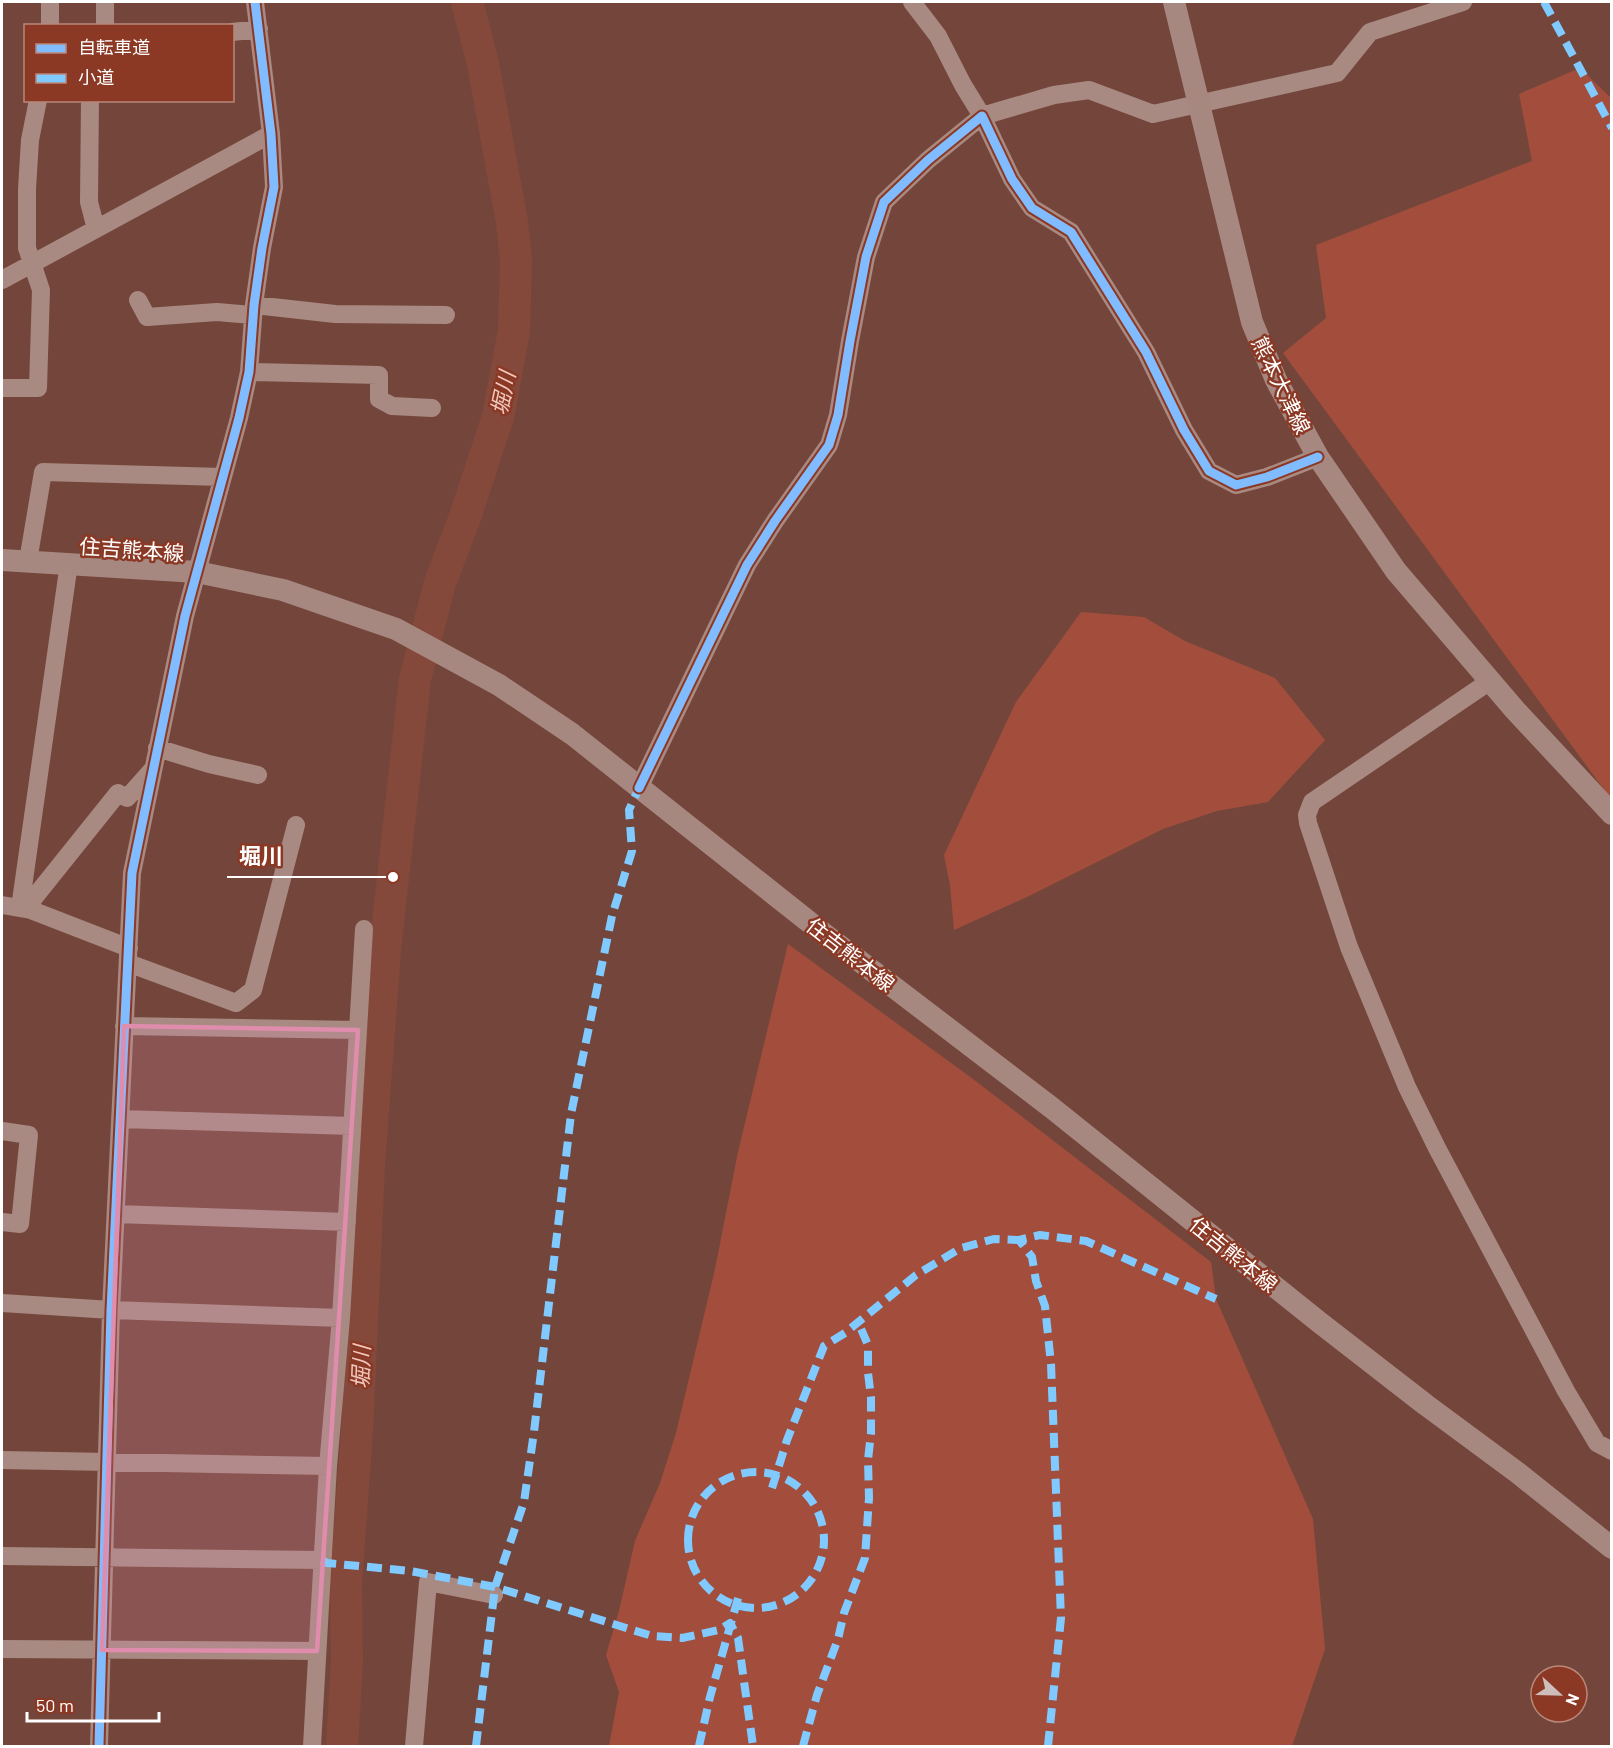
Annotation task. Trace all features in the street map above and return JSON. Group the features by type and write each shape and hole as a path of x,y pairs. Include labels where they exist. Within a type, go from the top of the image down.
{"main road":[{"name":"熊本大津線","path":"1174,2 1252,322 1276,380 1318,457 1396,571 1490,681 1611,814"},
{"name":"住吉熊本線","path":"2,560 196,572 283,590 396,629 499,685 572,734 823,933 1052,1108 1328,1329 1518,1473 1611,1548"}],"street":[{"path":"50,2 50,24"},
{"path":"105,2 105,24"},
{"path":"99,1746 111,1310 132,873 196,572 249,372 253,310 274,187 272,134 255,2"},
{"path":"912,2 938,36 982,116 1012,179 1032,208 1071,232 1146,352 1184,430 1209,471 1236,485 1267,477 1318,457"},
{"path":"639,788 747,565 829,445 838,415 849,341 867,257 884,202 928,160 982,116 1054,95 1089,90 1153,114 1337,73 1370,32 1463,2"},
{"path":"234,32 259,29"},
{"path":"2,388 38,388 41,290 27,248 30,140 38,102"},
{"path":"90,102 89,202 96,229"},
{"path":"2,280 272,134"},
{"path":"138,300 147,317 253,310 335,314 446,315"},
{"path":"249,372 379,375 379,399 392,406 432,408"},
{"path":"28,561 43,472 223,477"},
{"path":"17,908 69,563"},
{"path":"1490,681 1312,802 1307,815 1308,823 1349,947 1407,1087 1447,1168 1566,1391 1597,1443 1611,1451"},
{"path":"157,748 209,764 258,775"},
{"path":"17,908 33,899 118,793 128,798 153,769"},
{"path":"17,908 236,1003 253,990 296,825"},
{"path":"312,1746 322,1560 341,1318 364,929"},
{"path":"124,1026 358,1030"},
{"path":"120,1119 352,1126"},
{"path":"2,1131 29,1135 20,1224 2,1222"},
{"path":"116,1214 347,1222"},
{"path":"2,1303 111,1310 341,1318"},
{"path":"2,1460 328,1466"},
{"path":"2,1556 322,1560"},
{"path":"414,1746 428,1582 494,1594"},
{"path":"2,1649 317,1651"}],"highlighted area":[{"path":"124,1026 358,1030 317,1651 102,1650"}],"shaded area":[{"path":"1580,68 1611,98 1611,799 1283,353 1326,318 1316,245 1532,161 1519,94"},
{"path":"1081,612 1144,617 1185,641 1275,678 1325,740 1268,802 1217,811 1163,829 1027,897 954,930 950,885 944,855 1016,702"},
{"path":"788,944 973,1079 1211,1262 1216,1299 1313,1519 1325,1649 1292,1746 609,1746 619,1692 606,1655 635,1541 660,1483 676,1433 715,1269 738,1152"}],"waterway":[{"name":"堀川","path":"342,1746 347,1662 346,1582 357,1431 369,1165 385,950 415,679 440,583 465,517 498,417 514,331 516,261 512,222 483,64 467,2"}],"marked path":[{"path":"1544,2 1612,128"},
{"path":"476,1746 495,1587 524,1502 571,1114 612,916 632,851 629,810 639,788"},
{"path":"1048,1746 1061,1618 1051,1364 1045,1306 1036,1281 1032,1257 1019,1240 1040,1235 1086,1241 1216,1299"},
{"path":"772,1488 787,1440 824,1346 845,1333 916,1275 961,1248 994,1239 1019,1240"},
{"path":"803,1746 817,1695 838,1639 844,1613 865,1558 871,1397 868,1345 858,1322"},
{"path":"756,1472 782,1478 804,1492 818,1514 824,1540 818,1566 804,1588 782,1602 756,1608 730,1602 708,1588 694,1566 688,1540 694,1514 708,1492 730,1478 756,1472"},
{"path":"322,1560 327,1563 410,1571 495,1587 652,1636 682,1638 719,1630 730,1623 738,1638 753,1746"},
{"path":"699,1746 710,1697 739,1595"}],"cycle path":[{"path":"99,1746 111,1310 132,873 185,616 239,418 249,372 254,305 274,187 271,134 255,2"},
{"path":"639,788 747,565 829,445 838,415 866,257 884,202 928,160 982,116 1012,179 1032,208 1071,232 1146,352 1184,430 1209,471 1236,485 1267,477 1318,457"}],"place":[{"name":"堀川","path":"393,877"}]}
